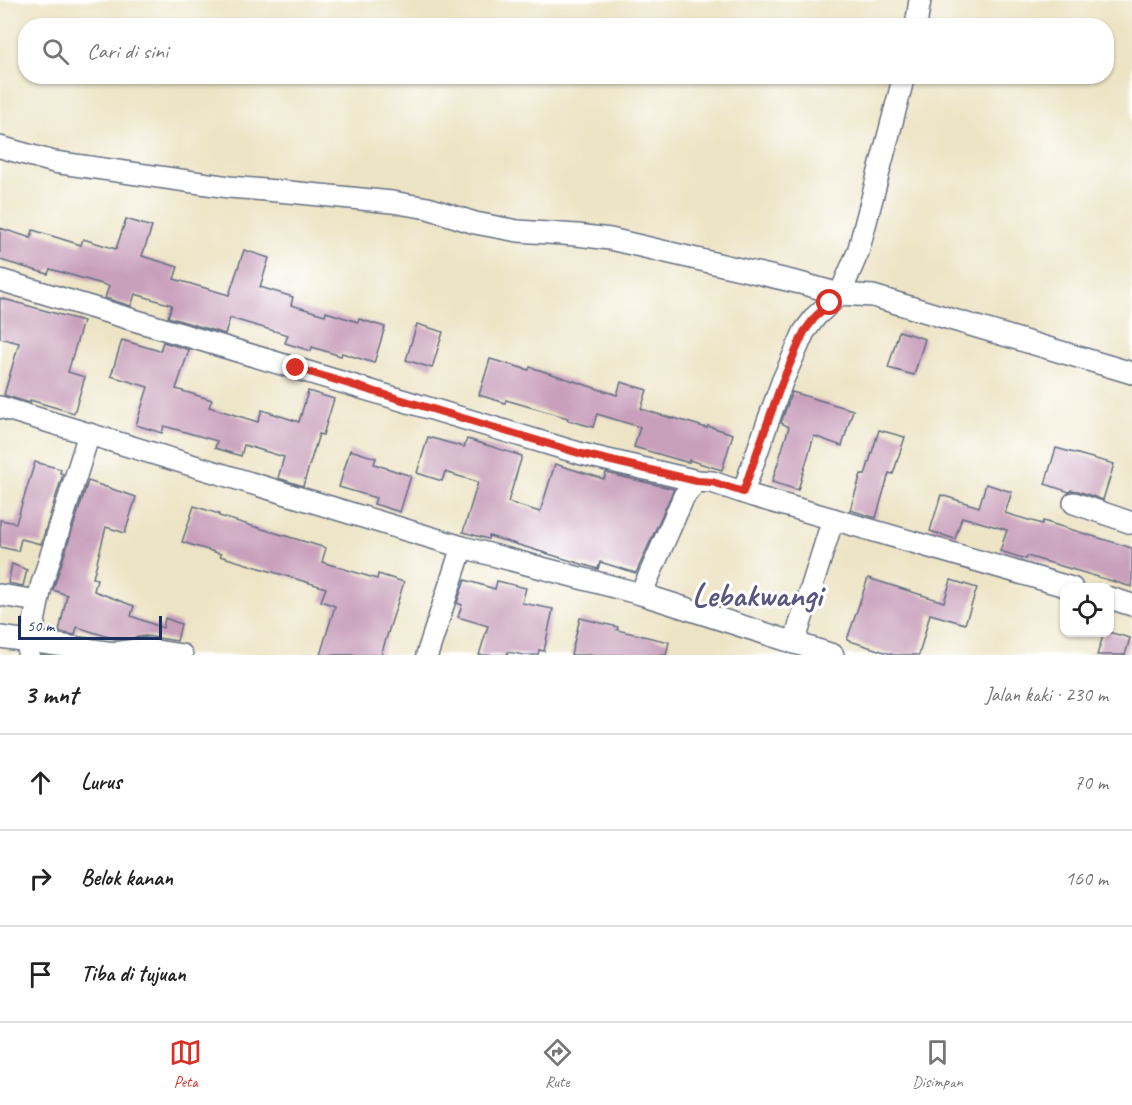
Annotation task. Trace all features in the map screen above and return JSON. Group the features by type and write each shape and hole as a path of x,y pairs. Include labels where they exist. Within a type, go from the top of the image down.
{"street":[{"path":"917,18 920,0"},
{"path":"743,492 782,382 804,332 816,316 840,294 858,252 902,84"},
{"path":"0,147 54,162 229,187 392,202 428,208 476,223 518,231 610,239 840,294 873,296 1132,373"},
{"path":"0,280 582,454 697,481 712,482 1060,585"},
{"path":"0,407 462,547 641,594 833,655"},
{"path":"30,648 38,601 88,434"},
{"path":"641,594 684,496 697,481"},
{"path":"1074,503 1132,523"},
{"path":"794,643 833,519"},
{"path":"427,655 462,547"},
{"path":"0,595 38,601"},
{"path":"1114,599 1132,605"},
{"path":"0,637 30,648 114,653 144,649 182,655"}],"building":[{"path":"126,219 152,227 142,256 178,267 174,279 229,295 244,250 269,258 260,287 293,297 291,305 325,315 326,312 358,322 359,319 385,327 374,363 342,353 341,356 312,347 311,351 285,343 288,335 230,318 225,334 168,317 172,305 135,294 131,306 105,298 109,286 50,269 48,274 0,260 0,228 31,238 33,230 81,245 83,239 116,249"},
{"path":"0,298 83,321 68,372 85,377 74,413 4,395 19,343 0,338"},
{"path":"417,324 443,332 432,368 406,360"},
{"path":"899,331 925,339 914,375 888,368"},
{"path":"122,340 160,351 163,342 189,350 176,389 212,400 209,407 258,422 262,410 299,422 308,391 334,399 323,435 319,434 303,486 278,478 284,457 244,445 241,456 215,448 217,441 164,426 162,433 136,425 148,387 111,376"},
{"path":"490,359 529,370 530,367 617,395 621,382 647,390 641,409 733,434 722,470 634,447 640,427 597,414 593,427 506,400 505,403 479,395"},
{"path":"792,392 853,410 842,446 814,436 798,490 772,482 789,427 781,423"},
{"path":"879,430 905,437 893,474 889,473 876,518 850,510 861,474 865,475"},
{"path":"428,437 464,447 467,439 522,456 508,502 540,512 555,464 604,479 606,473 674,489 636,573 600,562 598,569 489,536 488,539 463,532 478,482 445,472 442,481 417,473"},
{"path":"1056,448 1114,464 1103,500 1078,491 1069,492 1045,484"},
{"path":"350,450 376,458 374,464 411,476 400,512 374,504 376,498 339,487"},
{"path":"35,462 61,469 60,473 63,474 41,544 21,539 18,551 0,547 0,520 16,523"},
{"path":"88,481 136,497 125,533 106,527 93,578 97,579 94,591 134,606 131,616 163,628 165,618 181,624 177,641 146,636 118,640 77,627 75,635 59,632 67,595 53,590"},
{"path":"986,484 1012,492 1005,513 1042,524 1043,521 1132,548 1132,587 1027,556 1026,559 1000,551 1007,530 962,517 955,539 930,531 941,495 979,507"},
{"path":"194,506 219,514 219,516 326,548 322,562 377,579 378,574 404,582 381,655 320,655 335,606 321,601 326,588 182,542"},
{"path":"12,564 27,570 23,586 8,583"},
{"path":"868,578 944,602 951,580 977,588 965,624 930,614 919,655 894,655 847,640"},
{"path":"465,580 495,589 497,581 526,588 522,603 553,609 544,651 539,650 538,655 508,652 507,655 479,655 488,626 458,617 462,605 457,603"},
{"path":"580,618 618,627 617,630 669,642 666,655 571,655"},
{"path":"1114,634 1130,638 1125,655 1097,655 1103,637 1114,637"}],"district":[{"name":"Lebakwangi","path":"757,594"}],"route":[{"path":"296,368 582,454 697,481 712,482 743,492 782,382 804,332 830,303"}]}
